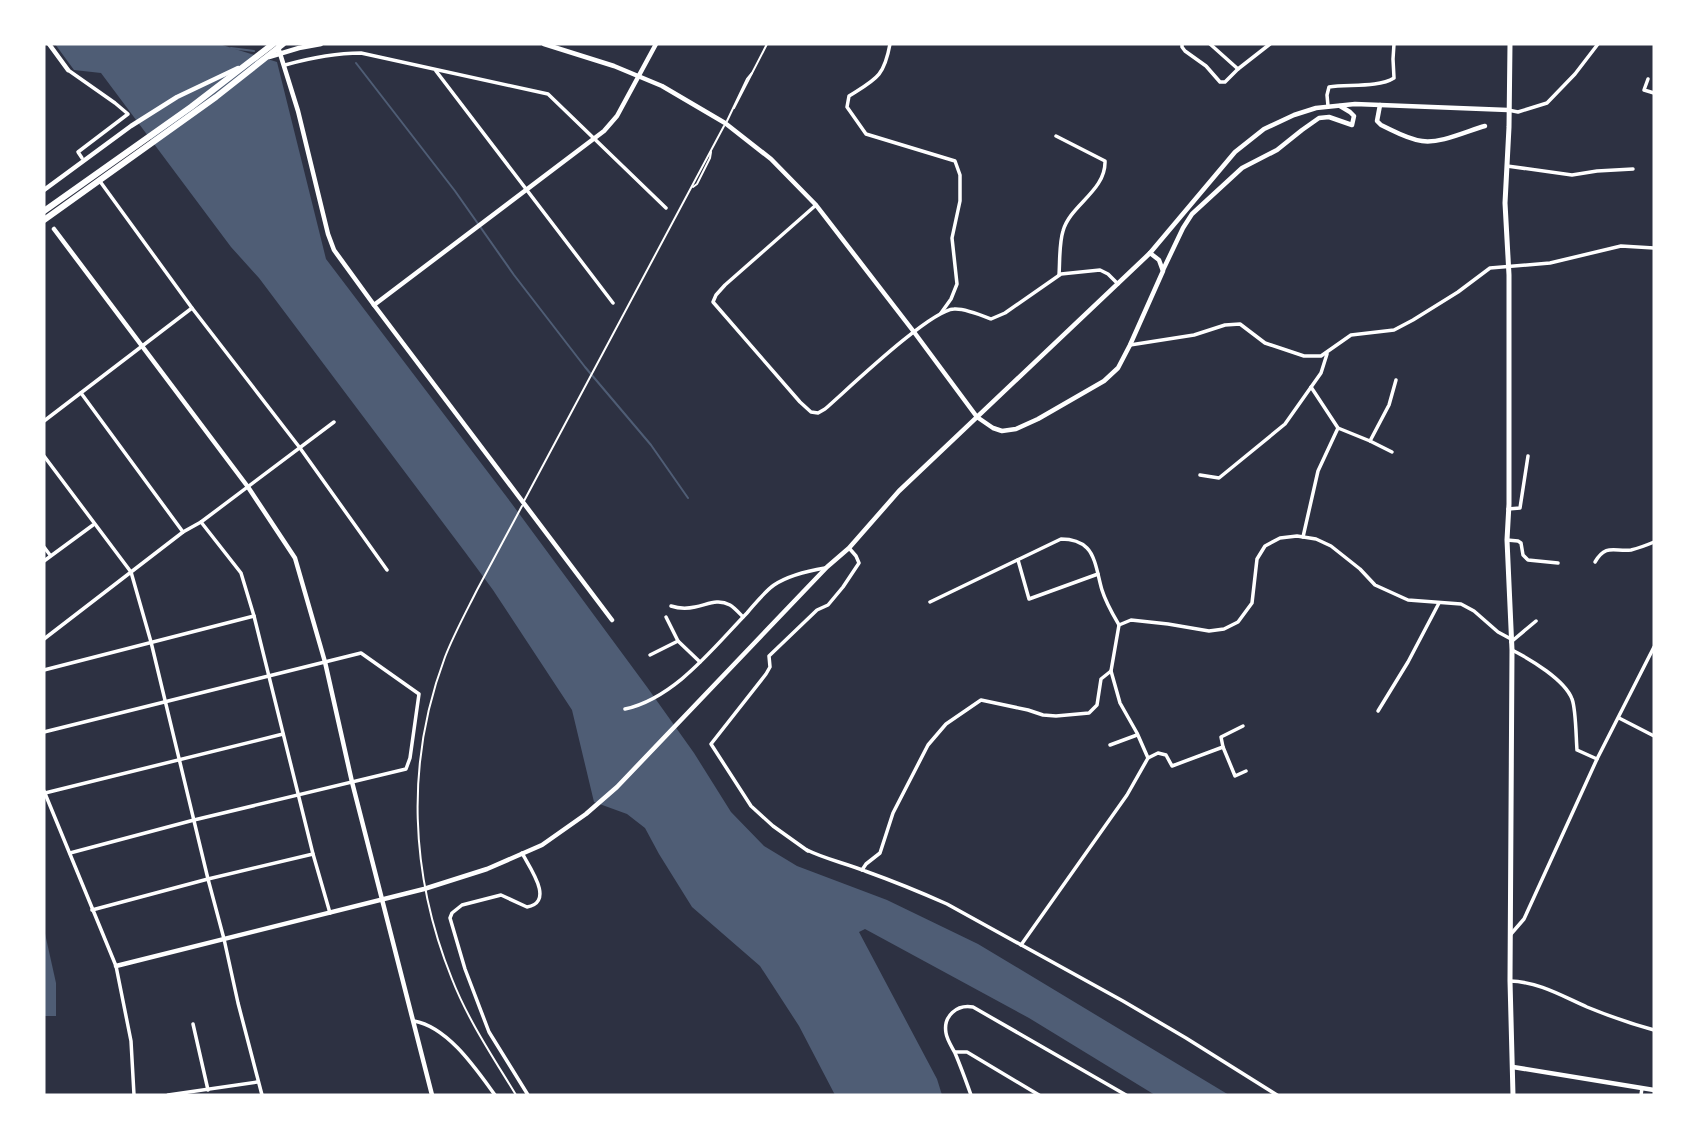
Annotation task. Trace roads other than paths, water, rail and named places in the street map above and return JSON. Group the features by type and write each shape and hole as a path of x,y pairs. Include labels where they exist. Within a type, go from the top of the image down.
{"highway":[{"path":"44,211 191,107 274,44"},
{"path":"44,220 216,97 284,44"}],"main road":[{"path":"1510,44 1505,203 1508,267 1507,540 1512,650 1510,981 1513,1095"}],"street":[{"path":"49,44 68,70 128,114 78,152 82,158"},
{"path":"274,44 281,51 334,250 612,620"},
{"path":"44,190 131,126 177,97 245,65 321,44"},
{"path":"544,44 614,66 673,92 725,123 771,159 816,205 976,417 1002,431 1016,429 1038,419 1104,382 1118,368 1181,232 1192,215 1241,168 1277,150 1319,118 1329,117 1352,125 1354,116 1339,105"},
{"path":"374,305 604,131 617,116 656,44"},
{"path":"890,44 886,63 877,78 849,96 848,107 866,134 955,161 960,175 960,201 952,238 957,284 941,314"},
{"path":"1182,44 1185,51 1206,66 1220,82 1225,82 1270,44"},
{"path":"1210,44 1238,69"},
{"path":"1328,106 1329,87 1381,83 1394,78 1394,44"},
{"path":"116,966 425,889 487,869 542,845 586,814 617,787 827,567 849,548 899,491 1150,253 1235,152 1265,129 1294,115 1339,105 1518,111 1547,103 1575,74 1598,44"},
{"path":"285,65 315,56 361,53 548,94 666,208"},
{"path":"435,69 613,303"},
{"path":"1648,79 1644,90 1654,93"},
{"path":"1380,105 1377,121 1411,139 1434,142 1485,126"},
{"path":"1056,136 1105,161 1105,170 1095,190 1063,229 1059,275"},
{"path":"1507,166 1572,175 1633,169"},
{"path":"89,167 192,308 300,448 387,570"},
{"path":"816,205 725,285 713,302 800,402 811,412 818,414 935,316 954,309 991,319 1005,313 1062,274 1100,270 1118,284"},
{"path":"54,229 248,487 295,558 325,662 352,782 432,1095"},
{"path":"1130,345 1194,335 1226,325 1240,324 1265,343 1280,349 1304,356 1321,356 1351,335 1394,330 1437,306 1490,268 1550,263 1621,246 1654,248"},
{"path":"1150,253 1159,260 1163,271"},
{"path":"44,421 192,308"},
{"path":"1200,475 1219,478 1285,424 1321,373 1327,352"},
{"path":"1370,441 1389,405 1396,380"},
{"path":"1311,387 1338,428 1392,452"},
{"path":"81,393 183,532"},
{"path":"44,639 183,532 201,522 334,422"},
{"path":"1303,537 1318,471 1338,428"},
{"path":"44,456 131,572 151,642 262,1095"},
{"path":"1508,509 1520,508 1528,456"},
{"path":"201,522 241,573 330,913"},
{"path":"44,561 94,524"},
{"path":"1119,625 1131,620 1209,631 1224,629 1238,622 1252,603 1257,559 1265,546 1280,538 1297,536 1316,539 1331,546 1375,585 1408,600 1461,604 1474,611 1511,641 1536,621"},
{"path":"930,602 1061,539 1071,539 1087,548 1109,609 1119,625 1111,671 1120,703 1148,758"},
{"path":"1507,540 1521,543 1522,555 1528,560 1558,563"},
{"path":"1595,562 1601,553 1608,550 1632,550 1654,542"},
{"path":"44,547 50,555"},
{"path":"849,548 859,563 843,587 828,605 817,610 769,656 770,667 766,674 711,744 751,806 773,826 808,850 947,904 1175,1032 1277,1095"},
{"path":"1018,560 1029,599 1098,574"},
{"path":"625,709 651,701 680,680 772,586 800,572 827,567"},
{"path":"671,607 685,609 710,602 725,603 743,617"},
{"path":"1378,711 1439,603"},
{"path":"44,670 254,615"},
{"path":"666,617 678,641 700,662"},
{"path":"650,654 678,641"},
{"path":"1511,934 1524,919 1597,759 1654,648"},
{"path":"1512,650 1533,661 1565,689 1572,699 1577,750 1597,759"},
{"path":"44,732 361,653 419,694 406,769 70,853"},
{"path":"862,870 880,853 893,813 916,766 928,745 946,723 981,701 1043,715 1089,713 1097,705 1101,679 1111,671"},
{"path":"1619,718 1654,736"},
{"path":"1243,726 1221,737 1234,776 1246,771"},
{"path":"134,1095 131,1041 116,966 44,792 283,734"},
{"path":"1110,745 1138,735"},
{"path":"1021,945 1127,795 1148,758 1158,753 1166,755 1172,766 1223,747"},
{"path":"522,853 539,886 540,896 536,904 527,907 501,895 462,905 450,918 489,1032 528,1095"},
{"path":"92,911 313,854"},
{"path":"1510,981 1539,985 1598,1011 1654,1030"},
{"path":"971,1095 946,1036 947,1020 951,1013 965,1006 972,1007 1126,1095"},
{"path":"412,1020 426,1023 439,1032 471,1062 495,1095"},
{"path":"193,1024 208,1090"},
{"path":"954,1052 967,1052 1039,1095"},
{"path":"1513,1067 1654,1090"},
{"path":"168,1095 257,1082"},
{"path":"1641,1095 1643,1088"}],"lane":[{"path":"516,1095 465,1008 452,980 436,938 425,889 418,841 417,803 422,751 431,702 445,657 463,617 690,190 710,158 711,150 767,44"}],"water":[{"path":"55,44 219,44 277,62 326,259 647,687 694,753 731,812 764,846 797,866 887,900 978,944 1229,1095 1155,1095 1029,1018 865,929 859,932 937,1079 942,1095 835,1095 799,1026 760,966 692,907 645,828 627,814 594,802 572,710 465,552 101,73 74,70"},
{"path":"44,929 56,983 56,1016 44,1016"}],"waterway":[{"path":"231,48 254,51"},
{"path":"356,63 455,191 514,275 585,367 651,445 688,498"}]}
